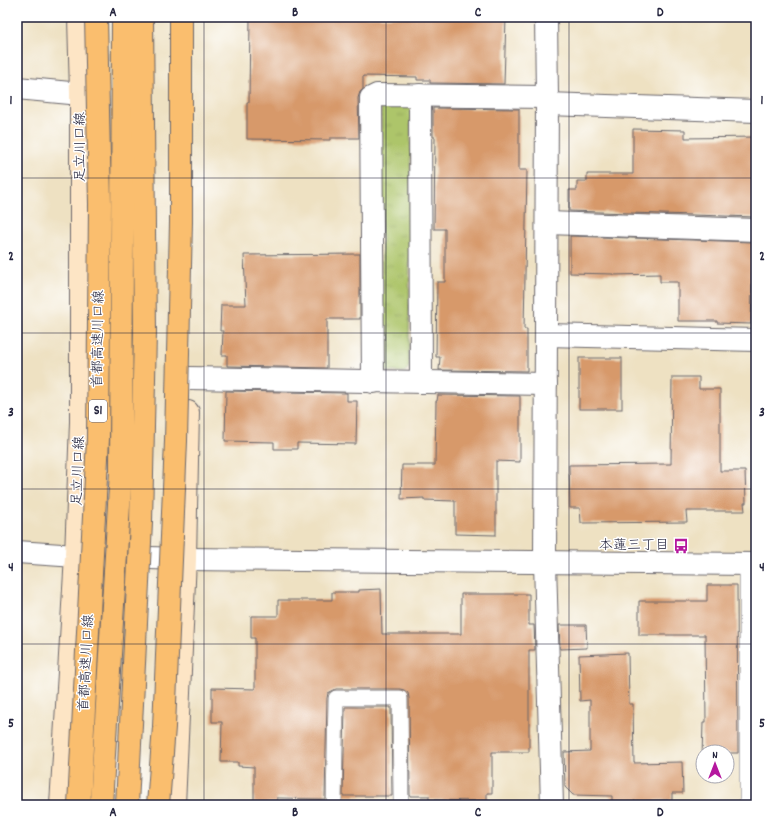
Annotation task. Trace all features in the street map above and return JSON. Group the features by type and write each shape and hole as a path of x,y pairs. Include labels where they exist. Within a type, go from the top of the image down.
{"highway":[{"name":"首都高速川口線","path":"79,805 98,439 100,204 96,17"},
{"path":"101,805 121,471 123,17"},
{"path":"127,805 142,514 145,332 142,17"},
{"path":"158,805 164,719 176,441 180,222 181,17"}],"main road":[{"name":"足立川口線","path":"61,805 76,556 81,422 81,94 79,17"},
{"path":"174,805 185,559 192,218 189,17"}],"street":[{"path":"546,17 545,563 552,805"},
{"path":"17,88 81,94"},
{"path":"372,382 371,98 378,95 420,95 756,110"},
{"path":"420,95 421,382"},
{"path":"546,223 756,230"},
{"path":"546,335 756,340"},
{"path":"188,378 546,384"},
{"path":"17,552 76,556 185,559 751,564"}],"lane":[{"path":"747,805 751,564"},
{"path":"334,805 336,698 400,698 401,805"}],"green space":[{"path":"387,102 405,102 411,108 409,367 405,372 388,372 382,368 381,107"}],"building":[{"path":"250,17 506,17 504,84 430,83 430,80 417,80 417,77 363,76 363,89 358,98 359,138 330,138 330,140 247,139"},
{"path":"433,108 519,109 519,170 527,170 524,329 527,329 527,371 439,370 440,357 436,357 437,282 445,282 445,229 434,229 435,137 433,137"},
{"path":"633,129 685,130 685,138 756,137 756,217 569,211 569,190 577,190 577,181 587,181 587,174 633,174"},
{"path":"570,236 753,242 751,324 717,323 717,321 678,321 678,282 660,282 660,274 613,275 570,273"},
{"path":"360,254 360,319 327,319 327,368 227,366 227,355 222,355 223,331 220,331 221,305 246,305 244,255"},
{"path":"579,358 622,358 622,409 579,409"},
{"path":"672,377 699,377 699,389 720,389 720,471 745,471 745,511 686,511 687,522 581,523 580,508 570,508 569,465 671,464"},
{"path":"226,391 347,393 347,401 357,401 356,444 297,443 297,449 274,449 274,442 225,441"},
{"path":"438,395 520,396 520,462 496,461 496,535 455,534 455,501 424,500 424,498 401,499 402,465 435,465 436,401"},
{"path":"707,585 737,585 738,753 735,753 735,744 702,744 703,722 706,722 705,635 639,635 639,601 707,601"},
{"path":"381,589 382,634 461,634 461,594 529,594 529,625 534,625 535,650 529,650 529,752 492,752 492,793 487,793 487,801 429,800 429,796 410,796 408,693 400,689 336,689 328,693 327,698 325,799 277,798 277,803 254,803 254,767 238,766 238,762 221,762 222,722 212,722 212,688 255,689 255,638 251,638 251,616 278,616 278,600 332,600 332,592 359,592 359,590"},
{"path":"559,625 586,625 587,648 560,649"},
{"path":"628,653 629,704 633,704 634,763 682,762 683,793 672,793 672,800 634,801 634,804 612,804 612,796 573,795 565,787 564,752 590,751 590,700 580,701 579,655"},
{"path":"345,707 391,707 392,796 343,796"}],"place":[{"name":"本蓮三丁目","path":"681,546"}]}
